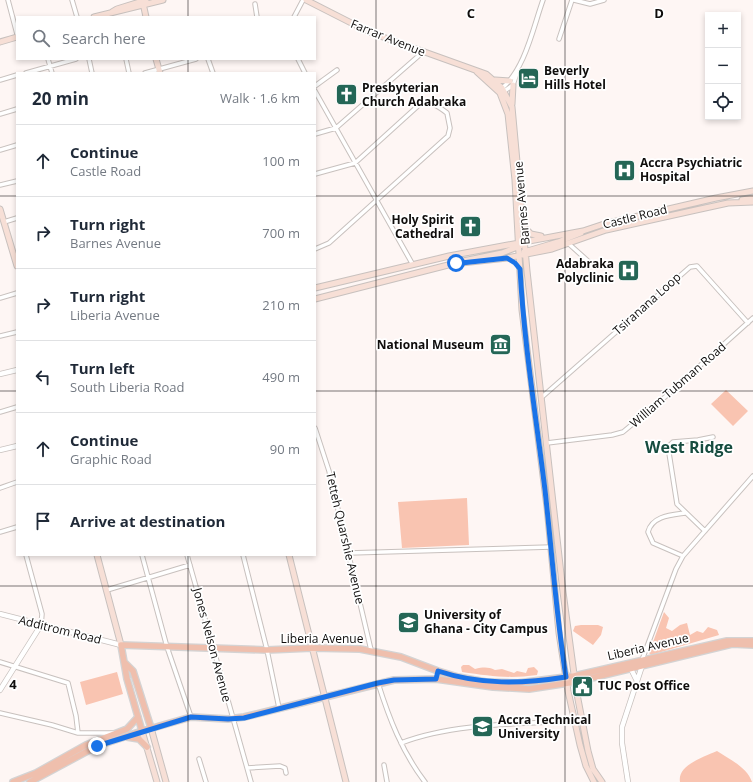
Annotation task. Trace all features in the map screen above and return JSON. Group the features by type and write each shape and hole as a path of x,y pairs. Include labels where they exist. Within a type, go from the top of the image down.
{"main road":[{"path":"113,15 117,9 143,2 163,0"},
{"name":"Farrar Avenue","path":"304,0 369,32 473,69 494,79"},
{"path":"143,2 146,16"},
{"path":"0,42 16,36"},
{"path":"156,60 159,71"},
{"name":"Farrar Avenue","path":"473,69 502,91"},
{"path":"494,79 511,83 512,107"},
{"name":"Barnes Avenue","path":"494,79 512,107 524,225 525,253 563,592 574,676 592,763 602,782"},
{"name":"Barnes Avenue","path":"502,91 510,127 515,180 524,324 551,547 559,633 575,722 584,759 594,782"},
{"name":"Castle Road","path":"316,288 509,244 519,246 525,242 583,231 611,222 753,191"},
{"path":"728,204 753,198"},
{"name":"Castle Road","path":"316,299 452,264 507,258 519,256 525,253 544,251 569,244 606,230 728,204 753,202"},
{"path":"0,209 16,256"},
{"path":"524,225 526,231 531,234 548,237"},
{"path":"509,244 514,238 517,229"},
{"path":"452,264 519,246 525,253 558,242 583,231"},
{"path":"527,271 531,259 544,251"},
{"path":"507,258 515,263 520,269"},
{"path":"330,284 333,295"},
{"path":"98,556 121,645 127,679 157,782"},
{"path":"289,556 346,782"},
{"name":"Liberia Avenue","path":"30,782 84,752 106,742 191,717 232,719 378,683 401,680 436,679 520,689 567,684 631,669 642,663 727,641 753,641"},
{"name":"Liberia Avenue","path":"121,645 267,650 349,648 371,650 401,657 438,671 473,680 502,683 533,682 574,676 732,644 753,645"},
{"path":"125,663 133,671 166,782"},
{"path":"436,679 438,671"},
{"path":"14,782 36,773 92,742 129,727 138,717"},
{"path":"124,737 139,739 147,747"}],"street":[{"path":"8,0 16,32"},
{"path":"72,0 77,16"},
{"path":"295,16 304,0"},
{"path":"502,91 511,83 519,67 543,0"},
{"path":"559,39 573,0 590,4 604,0"},
{"path":"255,4 257,16"},
{"path":"316,134 336,128 423,52"},
{"path":"48,60 52,72"},
{"path":"29,72 72,60"},
{"path":"89,60 92,72"},
{"path":"126,60 129,72"},
{"path":"159,71 193,60"},
{"path":"208,60 213,72"},
{"path":"298,60 304,72"},
{"path":"316,85 337,70"},
{"path":"0,80 16,75"},
{"path":"316,93 413,266"},
{"path":"316,174 355,163 419,105 427,103 437,105 447,112 450,128 448,136 329,243 316,249"},
{"path":"0,114 16,109"},
{"path":"0,150 16,145"},
{"path":"0,185 16,181"},
{"path":"4,222 16,218"},
{"path":"569,244 588,261"},
{"name":"Tsiranana Loop","path":"542,397 690,267 697,266 748,323"},
{"path":"0,298 16,293"},
{"name":"William Tubman Road","path":"547,443 612,435 623,432 665,398 753,318"},
{"path":"0,336 16,332"},
{"path":"0,374 16,370"},
{"path":"0,412 16,407"},
{"name":"Tetteh Quarshie Avenue","path":"316,431 329,471 371,650"},
{"path":"705,531 685,513 677,501 669,457 670,445 675,441 698,440 713,437"},
{"path":"0,450 16,446"},
{"path":"628,782 622,743 622,727 642,663 676,569 683,556 753,476"},
{"path":"0,488 16,482"},
{"path":"683,556 653,543 648,532 651,525 657,520 669,515 685,513"},
{"path":"0,532 16,527"},
{"path":"349,553 551,547"},
{"path":"0,690 41,625 42,614 26,556"},
{"path":"142,556 167,647 191,717"},
{"name":"Jones Nelson Avenue","path":"187,556 251,782"},
{"path":"243,556 267,650 279,708"},
{"path":"107,590 190,565"},
{"name":"Additrom Road","path":"0,614 121,645"},
{"path":"0,662 68,683 76,716 78,733"},
{"path":"631,669 637,681"},
{"path":"378,683 391,722 401,743 425,782"},
{"path":"0,713 52,725 78,733 117,733"},
{"path":"401,743 420,735 442,731 492,726 575,722"},
{"path":"199,759 206,782"},
{"path":"384,765 387,782"},
{"path":"247,768 280,766 285,768 286,773"}],"shaded area":[{"path":"726,390 748,411 733,426 711,404"},
{"path":"467,498 469,545 402,548 398,502"},
{"path":"664,612 669,618 666,628 672,631 680,625 687,623 690,635 697,631 703,633 708,627 717,630 719,635 651,655 649,653"},
{"path":"598,625 603,627 601,635 593,645 573,631 575,626"},
{"path":"463,665 469,665 475,669 502,669 514,673 517,671 526,673 528,668 534,667 538,671 537,675 517,677 482,675 462,672 461,667"},
{"path":"117,672 123,694 86,705 80,682"},
{"path":"717,751 742,768 750,777 752,782 680,782 680,776 687,766 692,762"}],"place":[{"name":"Beverly Hills Hotel","path":"528,78"},
{"name":"Presbyterian Church Adabraka","path":"347,95"},
{"name":"Accra Psychiatric Hospital","path":"625,170"},
{"name":"Holy Spirit Cathedral","path":"470,227"},
{"name":"Adabraka Polyclinic","path":"629,271"},
{"name":"National Museum","path":"500,345"},
{"name":"University of Ghana - City Campus","path":"409,622"},
{"name":"TUC Post Office","path":"583,686"},
{"name":"Accra Technical University","path":"483,727"}],"district":[{"name":"West Ridge","path":"689,447"}],"route":[{"path":"97,746 151,728 191,717 228,719 244,718 378,683 394,680 436,679 438,671 473,680 502,683 533,682 566,677 559,633 547,507 522,310 520,269 512,260 507,258 464,264 452,264 456,263"}]}
